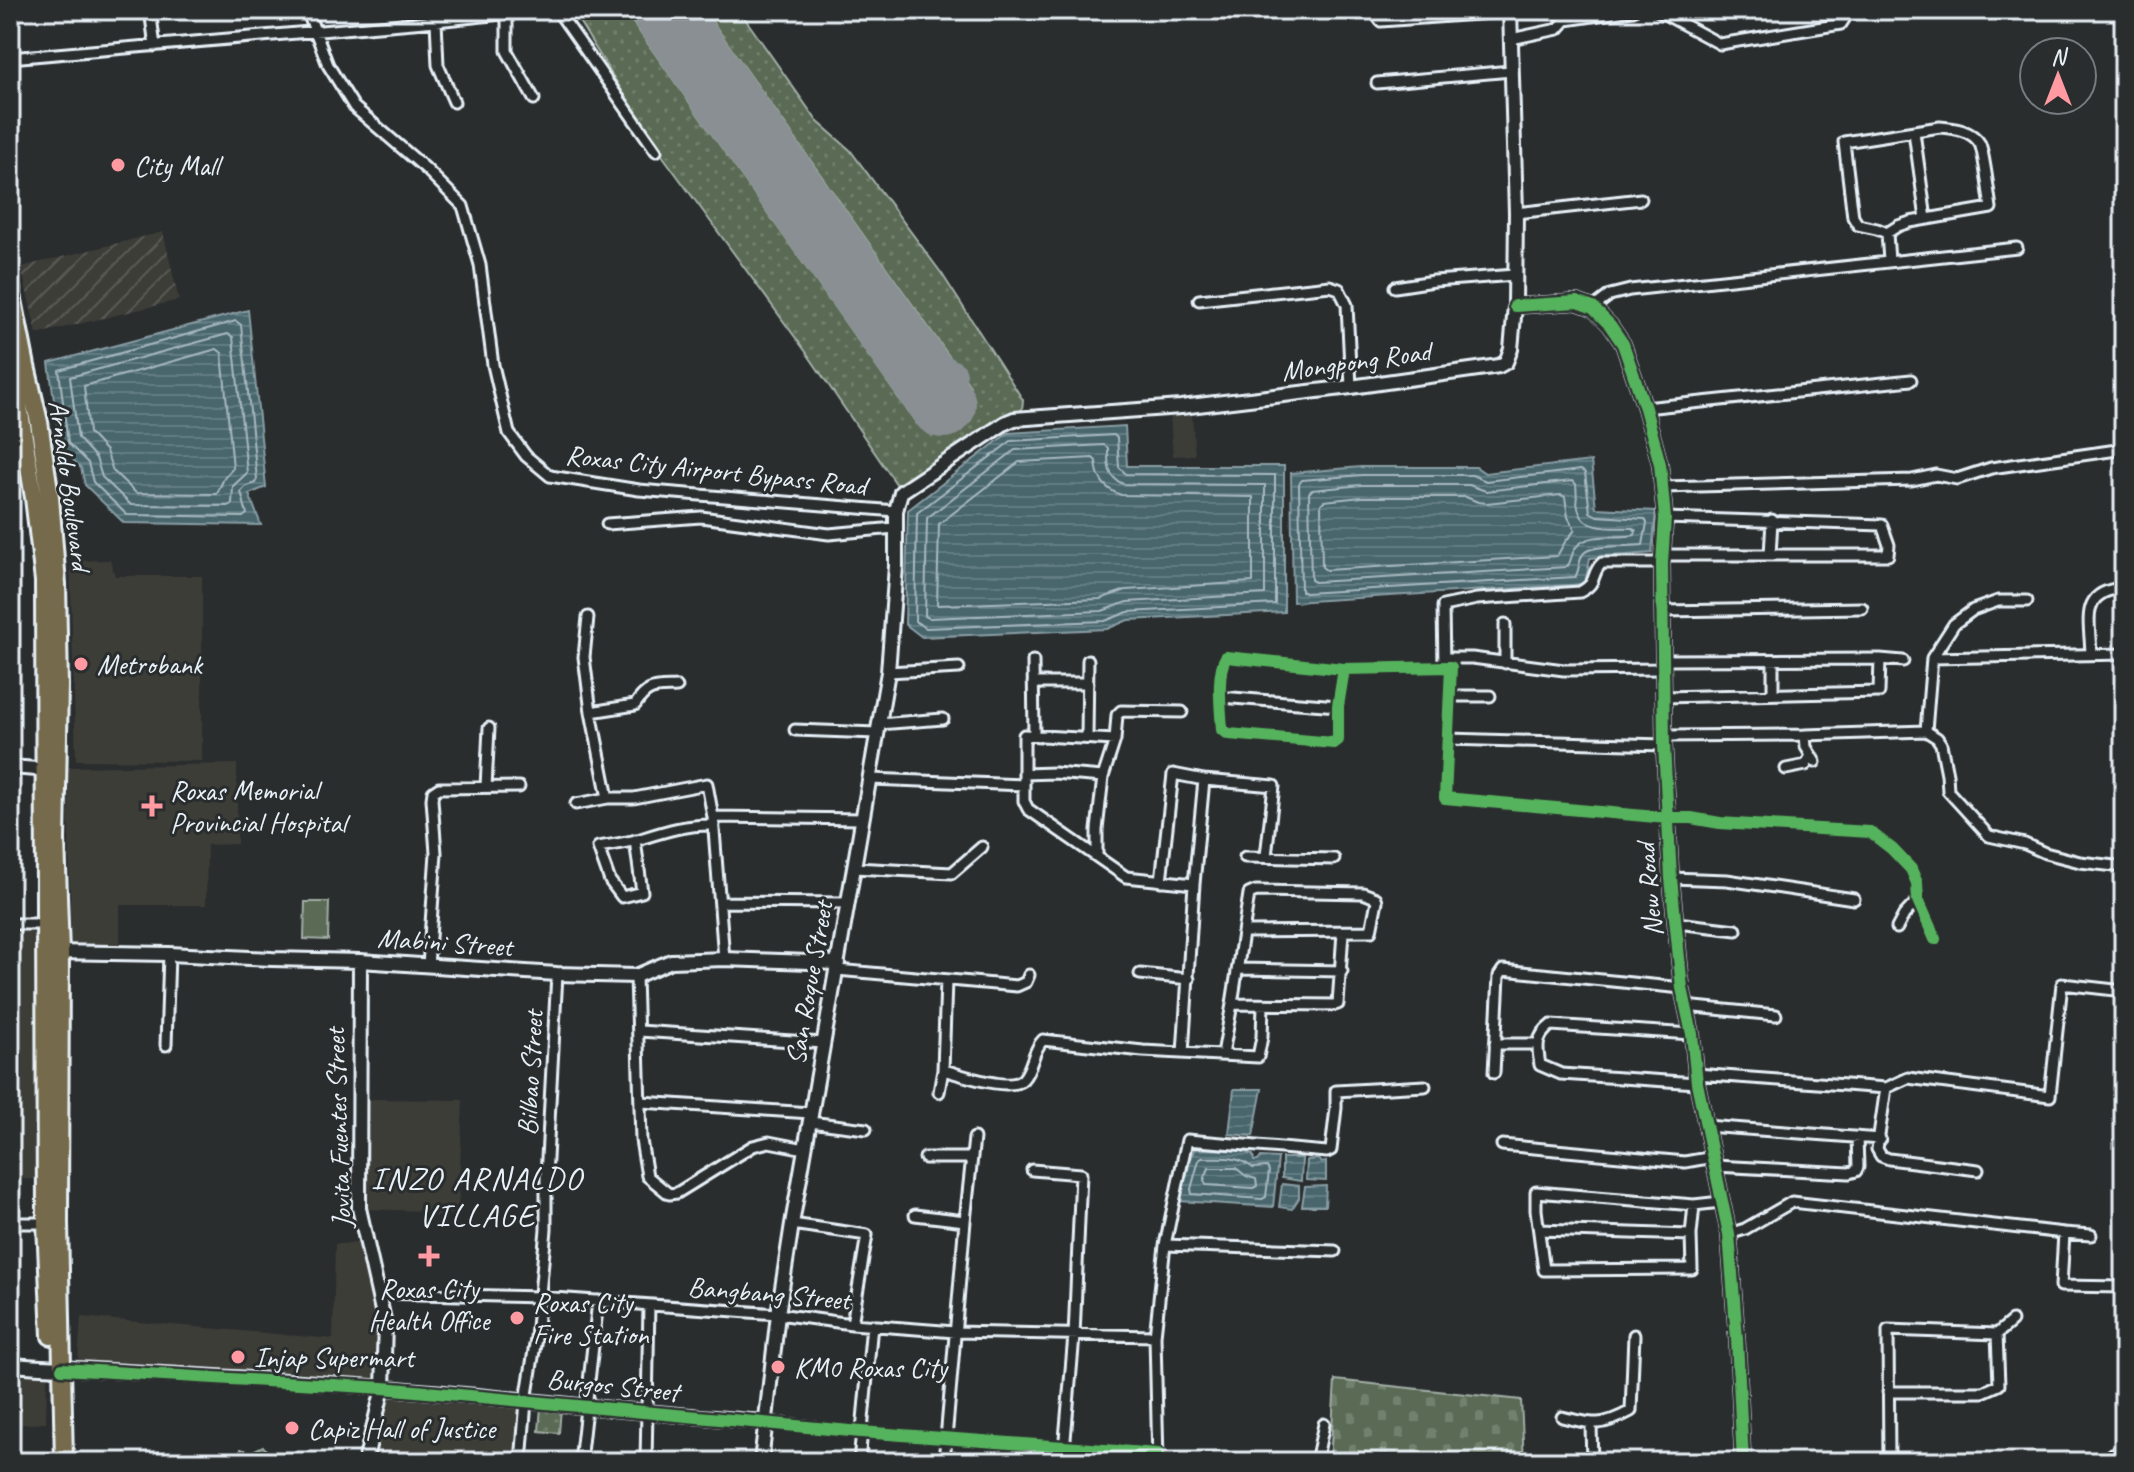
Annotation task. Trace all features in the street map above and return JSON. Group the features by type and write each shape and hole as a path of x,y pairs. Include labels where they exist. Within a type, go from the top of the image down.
{"highway":[{"name":"Arnaldo Boulevard","path":"11,292 39,422 50,497 59,615 52,770 51,924 53,1223 57,1368 64,1462"},
{"name":"Arnaldo Boulevard","path":"10,352 44,581 52,770"},
{"name":"Arnaldo Boulevard","path":"54,1462 57,1368"}],"main road":[{"name":"Mongpong Road","path":"896,511 901,492 909,485 1014,419 1181,407 1351,387 1499,366 1506,362 1511,349 1515,306 1516,213 1510,11"},
{"path":"1515,306 1577,302 1593,308"},
{"name":"New Road","path":"1593,308 1623,344 1645,408 1663,487 1662,665 1671,878 1682,988 1692,1034 1696,1078 1729,1234 1743,1462"},
{"name":"San Roque Street","path":"761,1462 792,1224 888,672 896,566 896,511"},
{"path":"10,767 52,770"},
{"name":"Mabini Street","path":"53,952 360,961 636,976 671,961 724,959 837,966"},
{"name":"Jovita Fuentes Street","path":"360,961 359,1208 385,1324 383,1388 365,1462"},
{"name":"Burgos Street","path":"10,1365 383,1388 765,1422"}],"street":[{"path":"150,10 155,46"},
{"name":"Roxas City Airport Bypass Road","path":"307,10 328,65 354,107 425,168 463,206 480,265 493,365 509,433 526,456 550,476 639,490 896,511"},
{"path":"10,58 436,21 453,15 541,10"},
{"path":"557,10 656,151"},
{"path":"1373,10 1381,21 1533,10"},
{"path":"1557,10 1566,20"},
{"path":"1511,39 1558,29 1566,20 1633,10"},
{"path":"1657,10 1720,44 1841,24 1850,10"},
{"path":"507,13 507,51 534,99"},
{"path":"436,21 438,65 454,102"},
{"path":"1377,83 1511,71"},
{"path":"1940,127 1956,128 1981,145 1991,208 1926,219 1898,226 1887,233 1858,225 1853,217 1844,142 1940,127"},
{"path":"1914,132 1926,219"},
{"path":"1516,213 1641,199"},
{"path":"1887,233 1889,261"},
{"path":"1593,308 1610,295 1630,290 2017,248"},
{"path":"1395,287 1515,275"},
{"path":"1199,300 1330,286 1339,289 1347,305 1351,387"},
{"path":"1645,408 1911,380"},
{"path":"1663,487 1912,480 1936,475 1957,479 1991,468 2124,449"},
{"path":"607,524 701,517 829,534 895,528"},
{"path":"1444,662 1443,606 1477,599 1580,592 1593,582 1597,567 1602,563 1770,555 1888,555 1889,545 1882,525 1665,518"},
{"path":"1770,555 1772,520"},
{"path":"2091,654 2092,601 2106,589 2124,588"},
{"path":"1926,731 1932,658 1954,624 1973,610 1998,601 2027,601"},
{"path":"1663,611 1862,608"},
{"path":"588,617 584,657 608,798"},
{"path":"1505,624 1505,663"},
{"path":"1932,658 2124,654"},
{"path":"1344,669 1338,706 1338,740 1334,743 1229,734 1222,730 1220,697 1226,657 1344,669 1472,658 1564,670 1773,661 1903,661"},
{"path":"1663,697 1879,692 1880,659"},
{"path":"1087,738 1088,660"},
{"path":"1033,661 1034,735"},
{"path":"1773,661 1773,694"},
{"path":"1444,662 1451,667 1445,798 1767,827 1870,832 1911,869 1917,883 1918,900 1935,939"},
{"path":"888,672 959,668"},
{"path":"1033,683 1088,683"},
{"path":"591,712 635,705 643,694 653,689 677,687"},
{"path":"1451,696 1490,696"},
{"path":"1220,697 1338,706"},
{"path":"1097,856 1103,777 1115,740 1117,715 1121,711 1182,712"},
{"path":"795,730 878,728 943,719"},
{"path":"486,787 489,728"},
{"path":"1448,739 1664,741 1926,731 1941,744 1948,791 1989,836 2080,862 2124,867"},
{"path":"1115,740 1024,735 1024,801 1028,809 1126,877 1194,884"},
{"path":"1786,769 1806,765 1813,758 1806,747 1805,735"},
{"path":"870,779 1024,779 1054,773 1103,777"},
{"path":"1161,881 1173,774 1274,786 1266,856"},
{"path":"1183,1053 1204,780"},
{"path":"576,804 608,798 634,798 707,784 724,959"},
{"path":"428,966 436,853 433,792 439,788 519,787"},
{"path":"635,840 642,892 622,897 610,881 598,847 713,821 862,819"},
{"path":"854,868 952,873 982,847"},
{"path":"1245,857 1334,859"},
{"path":"1671,878 1727,880 1854,899"},
{"path":"1223,1054 1249,894 1256,891 1363,893 1376,898 1371,931 1243,932"},
{"path":"1897,928 1918,900"},
{"path":"720,902 847,903"},
{"path":"1677,923 1736,930"},
{"path":"10,924 51,924"},
{"path":"1232,1004 1338,1004 1343,932"},
{"path":"166,1045 169,954"},
{"path":"837,966 1017,986 1026,982 1029,975"},
{"path":"1238,969 1342,971"},
{"path":"1494,1073 1499,976 1503,970 1682,988"},
{"name":"Bilbao Street","path":"521,1462 546,1229 557,974"},
{"path":"1140,974 1189,979"},
{"path":"636,976 641,1140 647,1176 669,1194 677,1193 753,1146 769,1142 805,1149"},
{"path":"939,1092 943,1070 946,980"},
{"path":"1692,1034 1551,1025 1545,1029 1537,1044 1540,1065 1561,1074 1886,1088 1908,1078 2050,1096 2062,984 2124,991"},
{"path":"943,1070 995,1083 1016,1084 1023,1080 1037,1046 1043,1040 1105,1048 1258,1057 1263,1005"},
{"path":"1685,1006 1776,1015"},
{"path":"639,1031 824,1043"},
{"path":"1495,1044 1537,1044"},
{"path":"1158,1458 1155,1336 1165,1245 1187,1140 1327,1152 1331,1150 1336,1091 1425,1086"},
{"path":"1886,1088 1877,1149 1881,1156 1978,1170"},
{"path":"641,1102 810,1118 866,1129"},
{"path":"1706,1126 1880,1139"},
{"path":"1502,1145 1849,1173 1858,1167 1857,1137"},
{"path":"944,1462 974,1138"},
{"path":"925,1158 971,1158"},
{"path":"1032,1170 1081,1174 1074,1336 1063,1462"},
{"path":"1694,1205 1692,1269 1544,1270 1536,1192 1694,1205 1721,1202"},
{"path":"1729,1234 1745,1229 1792,1202 2091,1235"},
{"path":"915,1215 965,1221"},
{"path":"10,1223 53,1223"},
{"path":"792,1224 867,1235 852,1324"},
{"path":"1539,1230 1691,1235"},
{"path":"2064,1233 2061,1286 2124,1287"},
{"path":"1165,1245 1335,1251"},
{"name":"Bangbang Street","path":"379,1293 540,1297 778,1314 852,1324 955,1332 1155,1336"},
{"path":"580,1462 598,1301"},
{"path":"646,1462 649,1305"},
{"path":"1889,1462 1888,1330 1997,1334 2012,1321"},
{"path":"859,1462 872,1325"},
{"path":"1888,1392 1983,1392 1999,1385 1997,1334"},
{"path":"1562,1417 1591,1425 1612,1421 1631,1411 1634,1335"},
{"name":"Burgos Street","path":"765,1422 1158,1458"},
{"path":"1316,1462 1324,1424"},
{"path":"1591,1425 1592,1462"},
{"path":"2104,1462 2112,1454 2124,1451"}],"shaded area":[{"path":"572,10 739,10 817,121 850,150 942,274 1023,400 1022,410 1006,415 899,488 806,352 659,151"},
{"path":"163,232 179,300 37,334 21,267"},
{"path":"1192,415 1195,455 1173,456 1170,416"},
{"path":"110,560 115,576 202,576 202,761 76,760 70,561"},
{"name":"Roxas Memorial Provincial Hospital","path":"237,764 237,844 207,845 206,905 120,905 120,948 71,948 68,767"},
{"path":"10,929 39,929 45,1179 10,1179"},
{"path":"366,1099 463,1100 458,1213 433,1217 426,1211 364,1209"},
{"path":"360,1243 379,1324 376,1355 379,1356 374,1384 78,1363 81,1317 333,1339 335,1244"},
{"path":"10,1372 47,1372 46,1423 10,1425"},
{"path":"391,1393 529,1404 521,1462 371,1462"}],"green space":[{"path":"572,10 624,10 917,424 970,386 704,10 739,10 817,121 850,150 942,274 1023,400 1022,410 1006,415 899,488 806,352 659,151"},
{"path":"305,902 329,902 328,940 304,939"},
{"path":"1335,1380 1521,1400 1524,1462 1330,1462"},
{"path":"541,1407 561,1408 559,1433 539,1431"},
{"path":"263,1446 275,1462 241,1462 241,1449 251,1452"}],"water":[{"path":"248,310 266,487 249,494 261,525 124,523 85,485 81,468 60,446 49,363"},
{"path":"1125,426 1127,466 1284,466 1284,612 1128,620 1107,629 922,637 905,624 908,510 1008,433"},
{"path":"1591,461 1596,508 1656,511 1652,553 1590,558 1585,584 1293,602 1291,473 1361,467 1476,467 1485,473"},
{"path":"1234,1089 1262,1089 1253,1136 1229,1134"},
{"path":"1194,1149 1239,1150 1253,1155 1254,1161 1261,1157 1278,1158 1273,1207 1179,1201"},
{"path":"1282,1158 1302,1158 1301,1181 1282,1178"},
{"path":"1318,1159 1321,1163 1326,1162 1326,1181 1306,1180 1307,1160"},
{"path":"1282,1184 1299,1186 1299,1198 1292,1209 1279,1207"},
{"path":"1326,1186 1325,1206 1302,1206 1305,1187"}],"taxiway":[{"path":"898,341 954,374 941,390 922,390 909,383"}],"runway":[{"path":"664,10 943,405"}],"cycle path":[{"path":"1515,306 1577,302 1593,308 1610,325 1623,344 1660,464 1665,518 1662,563 1664,745 1671,878 1682,988 1692,1034 1697,1083 1729,1234 1743,1462"},
{"path":"1344,669 1338,706 1338,740 1334,743 1229,734 1222,730 1220,682 1226,657 1344,669 1451,667 1445,798 1720,823 1870,832 1911,869 1917,883 1918,900 1935,939"},
{"path":"62,1369 383,1388 861,1432 1158,1454"}],"place":[{"name":"City Mall","path":"118,165"},
{"name":"Metrobank","path":"81,664"},
{"name":"Roxas Memorial Provincial Hospital","path":"152,806"},
{"name":"Roxas City Health Office","path":"429,1256"},
{"name":"Roxas City Fire Station","path":"517,1318"},
{"name":"Injap Supermart","path":"238,1357"},
{"name":"KM0 Roxas City","path":"778,1367"},
{"name":"Capiz Hall of Justice","path":"292,1428"}],"district":[{"name":"INZO ARNALDO VILLAGE","path":"477,1196"}]}
